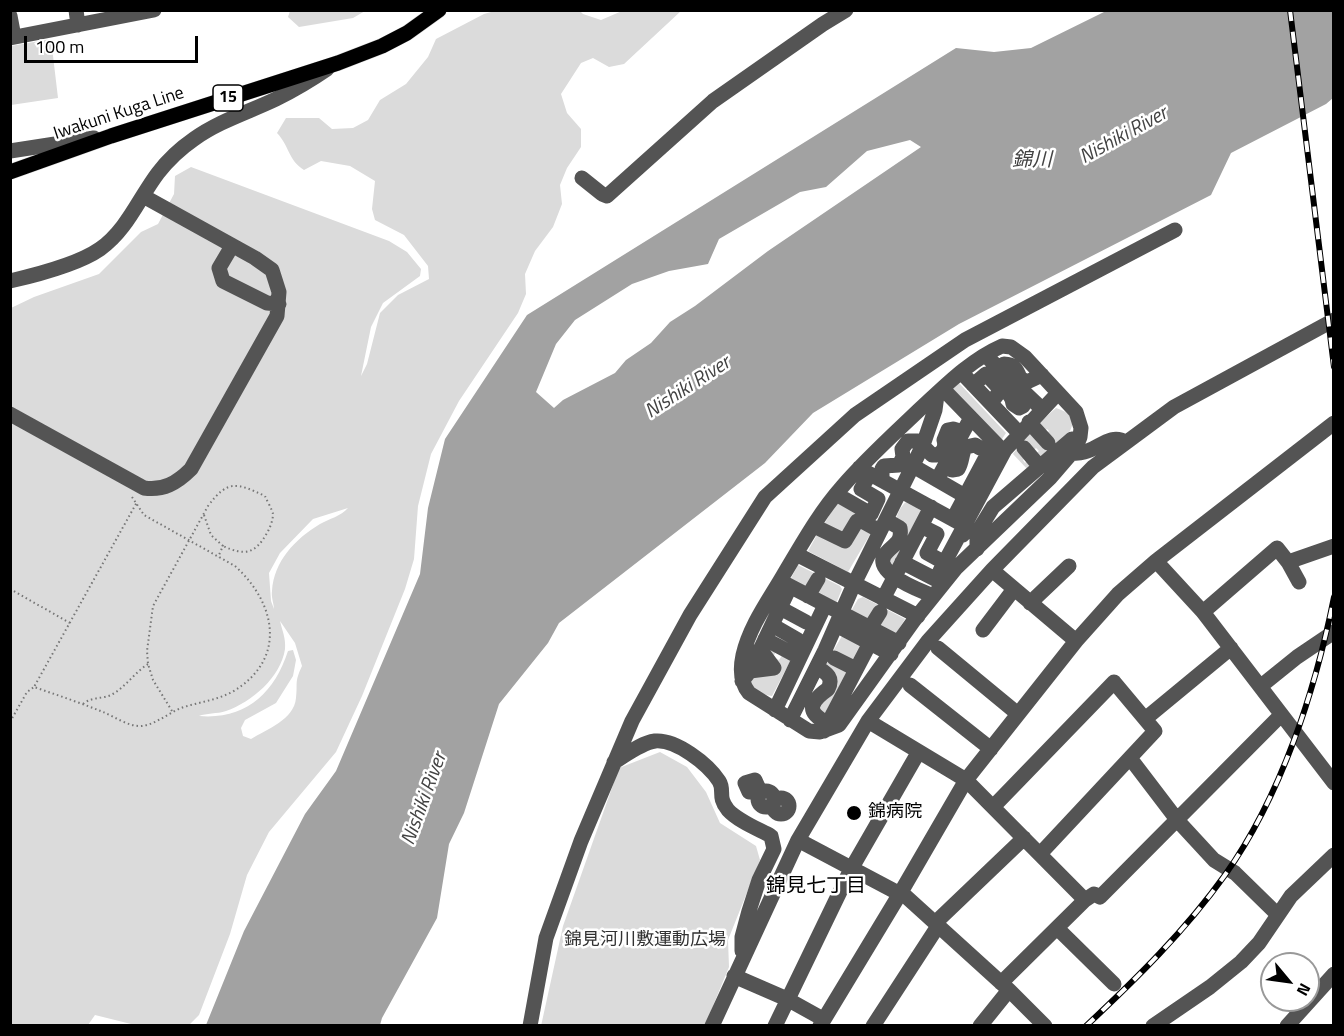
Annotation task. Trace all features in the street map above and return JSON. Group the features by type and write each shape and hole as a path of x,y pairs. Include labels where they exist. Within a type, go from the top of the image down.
{"main road":[{"name":"Iwakuni Kuga Line","path":"10,171 338,63 382,46 407,33 439,10"}],"street":[{"path":"582,178 607,196 712,101 846,10"},
{"path":"10,16 12,38 77,18 147,11"},
{"path":"10,281 82,258 100,249 114,236 164,167 194,138 276,99 338,63"},
{"path":"10,151 111,136"},
{"path":"10,414 136,484 154,489 164,487 180,481 191,470 277,316 279,292 272,270 255,258 143,196"},
{"path":"530,1026 546,938 581,841 632,721 690,615 765,497 855,415 965,340 1175,230"},
{"path":"232,246 219,268 223,281 267,303 279,304"},
{"path":"712,1026 798,840 868,721 927,641 992,570 1093,467 1174,407 1334,320"},
{"path":"785,584 749,637 743,656 750,693 809,731 839,725 956,568 1050,478 1075,449 1081,430 1076,412 1024,357 1011,347 1002,346 985,355 940,392 870,474 861,489 878,499 871,514"},
{"path":"985,355 1042,409"},
{"path":"973,385 986,374 998,387 1005,364 1014,366 1020,378 1028,382 1041,375"},
{"path":"962,373 991,403 1024,427 1037,449"},
{"path":"991,403 1000,391 1008,393 1013,404 1019,408 1023,406 1028,397"},
{"path":"940,392 971,418 991,444"},
{"path":"790,720 817,667 854,584 924,445 940,392"},
{"path":"941,477 958,469 966,447 991,444 1024,427 1058,393"},
{"path":"826,727 856,669 881,605 971,418"},
{"path":"734,976 787,999 821,1022 966,780 1076,641 1118,594 1156,561 1334,423"},
{"path":"746,676 780,608 785,584 796,554 836,494 884,466 899,465 903,457 902,449 908,441 918,441 928,452 936,455 944,449 944,440 948,430 963,432"},
{"path":"973,553 977,532 1037,449 1081,430"},
{"path":"1070,454 1087,452 1112,439 1121,439 1126,442"},
{"path":"973,553 963,547 959,523 961,494 991,444"},
{"path":"940,571 991,444"},
{"path":"913,466 941,477 961,494"},
{"path":"870,474 959,523"},
{"path":"836,494 884,524"},
{"path":"1003,497 1016,511"},
{"path":"814,526 845,541 856,521 860,520 900,528 899,541 888,550 883,560 885,570 894,577 940,571"},
{"path":"921,526 937,534 927,553 940,571"},
{"path":"1288,562 1334,546"},
{"path":"1203,612 1277,548 1299,582"},
{"path":"796,554 854,584 881,605 918,616"},
{"path":"1156,561 1203,612 1334,783"},
{"path":"902,562 918,574 933,596"},
{"path":"1030,603 1069,566"},
{"path":"992,570 1076,641"},
{"path":"794,629 818,579"},
{"path":"785,584 794,629"},
{"path":"983,630 1014,589"},
{"path":"766,638 794,629 825,605"},
{"path":"825,605 839,619 895,648"},
{"path":"775,710 825,605"},
{"path":"780,608 794,629"},
{"path":"1261,686 1297,657 1334,632"},
{"path":"938,648 1018,714"},
{"path":"1145,719 1231,648"},
{"path":"834,658 856,669"},
{"path":"817,667 830,676 831,680 828,689 817,696 813,704 813,711 826,727"},
{"path":"993,807 1114,682 1155,731 1041,854"},
{"path":"910,685 991,749"},
{"path":"980,1026 1005,987 1057,927 1085,900 1094,894 1100,897 1281,715"},
{"path":"868,721 966,780 1085,900"},
{"path":"614,762 655,741 670,743 707,764 721,783 721,800 730,812 771,836 774,849 759,880 747,920 742,937 741,960"},
{"path":"775,1026 851,868 918,753"},
{"path":"1130,758 1178,820 1214,860 1235,873 1278,915"},
{"path":"873,1026 937,924 1024,837"},
{"path":"798,840 900,893 937,924 1045,1026"},
{"path":"1153,1026 1210,987 1241,962 1259,943 1291,897 1334,855"},
{"path":"1057,927 1114,984"},
{"path":"1287,1026 1334,974"}],"path":[{"path":"172,712 153,680 148,664 147,651 153,606 189,541 204,515 217,493 226,487 241,485 265,496 273,514 271,526 261,545 241,553 223,546 211,535 204,515"},
{"path":"10,722 27,692 34,687 137,502 144,515 235,567 247,577 259,593 268,614 271,629 267,656 248,681 231,692 172,712 142,726 132,725 34,687"},
{"path":"218,557 223,546"},
{"path":"10,589 70,623"},
{"path":"82,704 87,700 111,695 148,664"}],"green space":[{"path":"290,10 365,11 353,18 299,27 288,17"},
{"path":"498,10 580,11 601,20 622,11 681,11 624,64 609,67 593,58 581,63 561,94 567,113 581,129 581,147 567,168 560,185 562,204 553,227 535,251 525,274 526,294 518,313 459,401 431,454 418,506 414,559 405,589 362,696 336,752 269,832 247,875 230,934 199,1015 189,1025 135,1025 95,1015 88,1025 11,1025 11,308 34,297 99,274 141,232 158,224 174,194 175,176 191,167 389,241 407,252 421,269 420,276 383,303 371,327 361,376 367,364 380,313 398,295 429,279 428,266 404,235 375,220 372,209 375,181 350,166 321,161 304,170 292,158 277,133 286,118 319,118 332,129 353,128 368,120 380,100 406,84 428,57 436,39 484,14","holes":["348,508 311,530 287,552 274,580 272,593 274,609 271,601 269,573 280,553 313,519","280,621 295,643 302,666 297,679 294,706 285,718 251,739 243,736 241,728 245,720 276,703 293,676 296,660 293,650 288,651 275,680 256,701 230,714 199,716 236,707 255,695 271,679 278,669 285,649"]},
{"path":"51,39 58,98 11,105 11,46"},
{"path":"959,383 1006,433 1000,442 951,391"},
{"path":"1056,408 1067,413 1072,420 1072,427 1068,435 1039,462 1033,456 1039,451 1036,448 1023,460 1025,463 1029,459 1035,466 1028,470 1013,454 1029,432 1045,435 1049,431 1047,429 1043,432 1037,425"},
{"path":"907,501 923,512 893,570 889,554 894,551 899,511"},
{"path":"837,502 877,522 856,515 846,533 823,526"},
{"path":"859,526 872,531 848,572 808,551 818,533 847,547"},
{"path":"798,565 840,586 842,589 835,606 790,580"},
{"path":"863,597 905,619 894,637 850,613 858,599"},
{"path":"842,636 862,645 824,716 821,714 818,701 826,663"},
{"path":"766,650 777,650 773,657 779,660 783,654 792,658 772,696 759,692 749,682"},
{"name":"錦見河川敷運動広場","path":"660,752 687,767 706,792 720,823 756,846 760,860 728,940 729,967 705,1026 541,1026 563,926 619,768"}],"water":[{"name":"錦川","path":"1106,11 1333,11 1333,98 1326,104 1231,153 1211,195 959,324 813,413 765,463 559,623 548,643 499,704 464,813 449,844 437,918 380,1025 206,1025 244,931 305,814 336,771 420,574 428,508 445,439 527,315 956,48 994,52 1031,48","holes":["910,140 921,147 768,251 670,322 651,343 626,360 615,373 563,400 554,408 536,392 556,344 575,320 632,284 669,271 708,264 719,239 800,192 826,187 867,151"]}],"railway":[{"path":"1290,10 1334,367"},
{"path":"1086,1026 1177,935 1210,896 1245,844 1279,777 1306,706 1334,597"}],"place":[{"name":"錦病院","path":"854,813"}],"district":[{"name":"錦見七丁目","path":"816,887"}],"water label":[{"name":"Nishiki River","path":"1124,136"},
{"name":"Nishiki River","path":"688,388"},
{"name":"Nishiki River","path":"425,799"}]}
